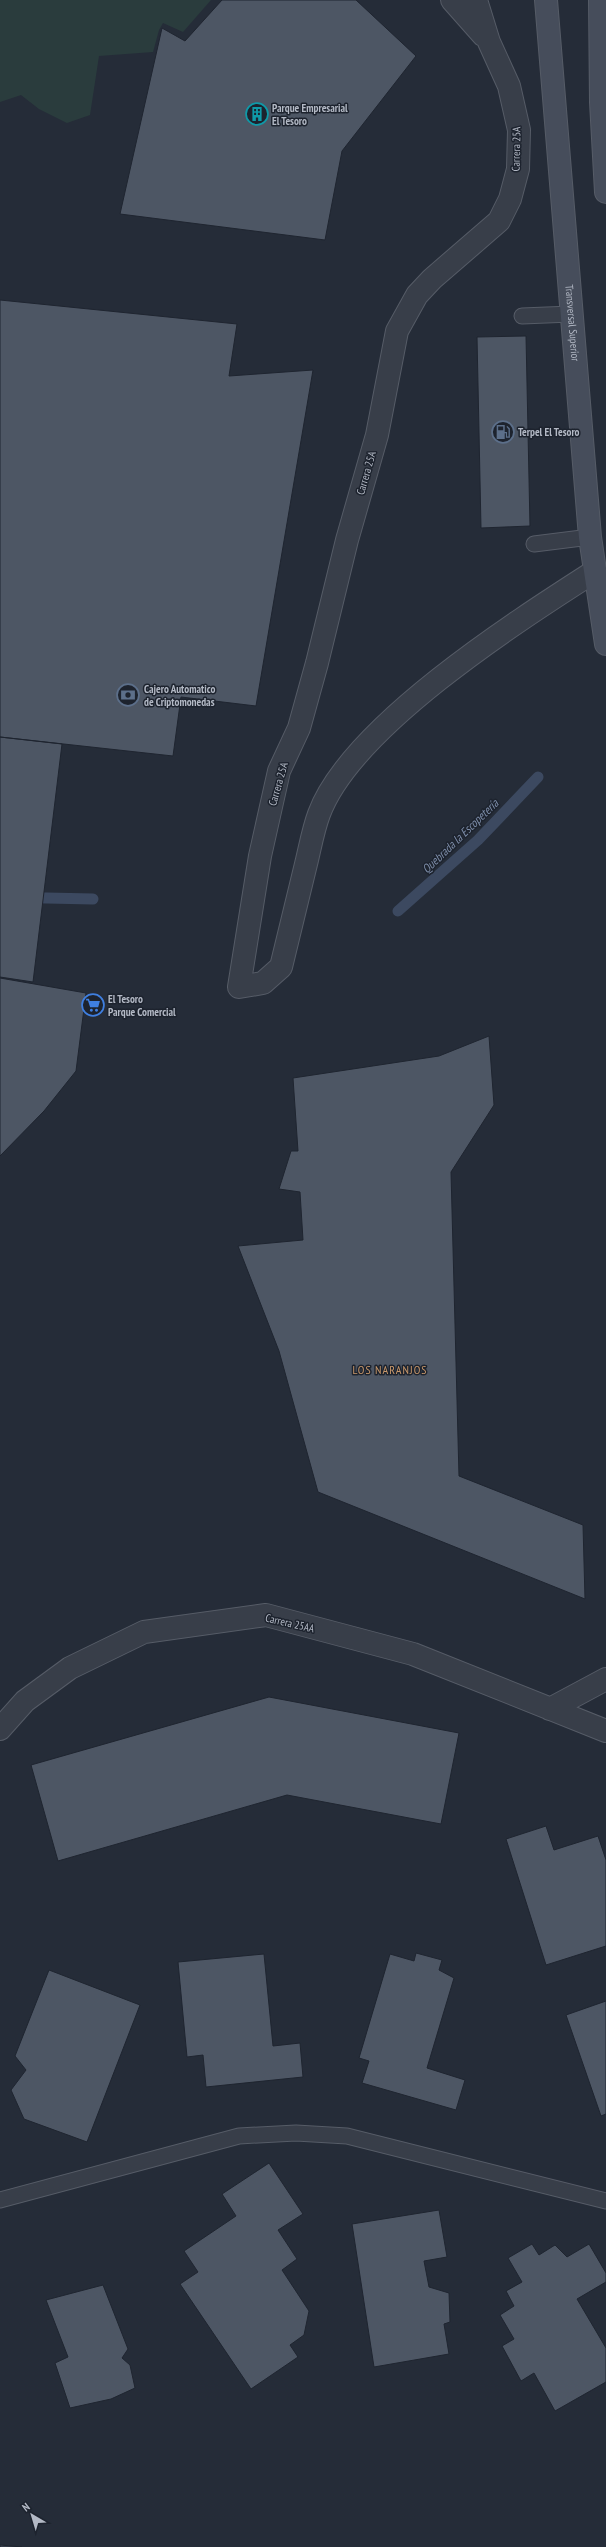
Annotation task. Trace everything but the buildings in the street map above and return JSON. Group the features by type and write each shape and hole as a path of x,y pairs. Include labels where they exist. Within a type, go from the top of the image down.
{"main road":[{"name":"Transversal Superior","path":"546,0 570,310 590,537 606,644"},
{"path":"600,0 601,102 606,192"}],"street":[{"name":"Carrera 25A","path":"452,0 489,42"},
{"name":"Carrera 25A","path":"476,0 489,42 509,86 519,130 518,169 510,200 499,221 432,279 417,295 398,331 377,435 347,540 317,663 299,728 279,771 260,856 239,986 263,982 281,967 319,814 340,778 369,741 420,696 484,646 595,571"},
{"name":"Carrera 25AA","path":"0,1729 25,1701 70,1668 144,1632 266,1615 413,1654 606,1731"},
{"path":"550,1709 606,1679"}],"lane":[{"path":"522,316 570,310"},
{"path":"534,544 590,537"},
{"path":"0,2200 239,2136 296,2133 347,2136 606,2201"}],"shaded area":[{"path":"0,0 211,0 183,32 163,23 159,30 153,52 99,56 90,115 67,123 39,109 21,95 0,102"}],"waterway":[{"name":"Quebrada la Escopetería","path":"398,911 478,840 538,777"},
{"name":"Quebrada la Escopetería","path":"0,897 93,899"}],"place":[{"name":"Parque Empresarial El Tesoro","path":"257,114"},
{"name":"Terpel El Tesoro","path":"503,432"},
{"name":"Cajero Automatico de Criptomonedas","path":"128,695"},
{"name":"El Tesoro Parque Comercial","path":"93,1005"}],"district":[{"name":"LOS NARANJOS","path":"390,1369"}]}
